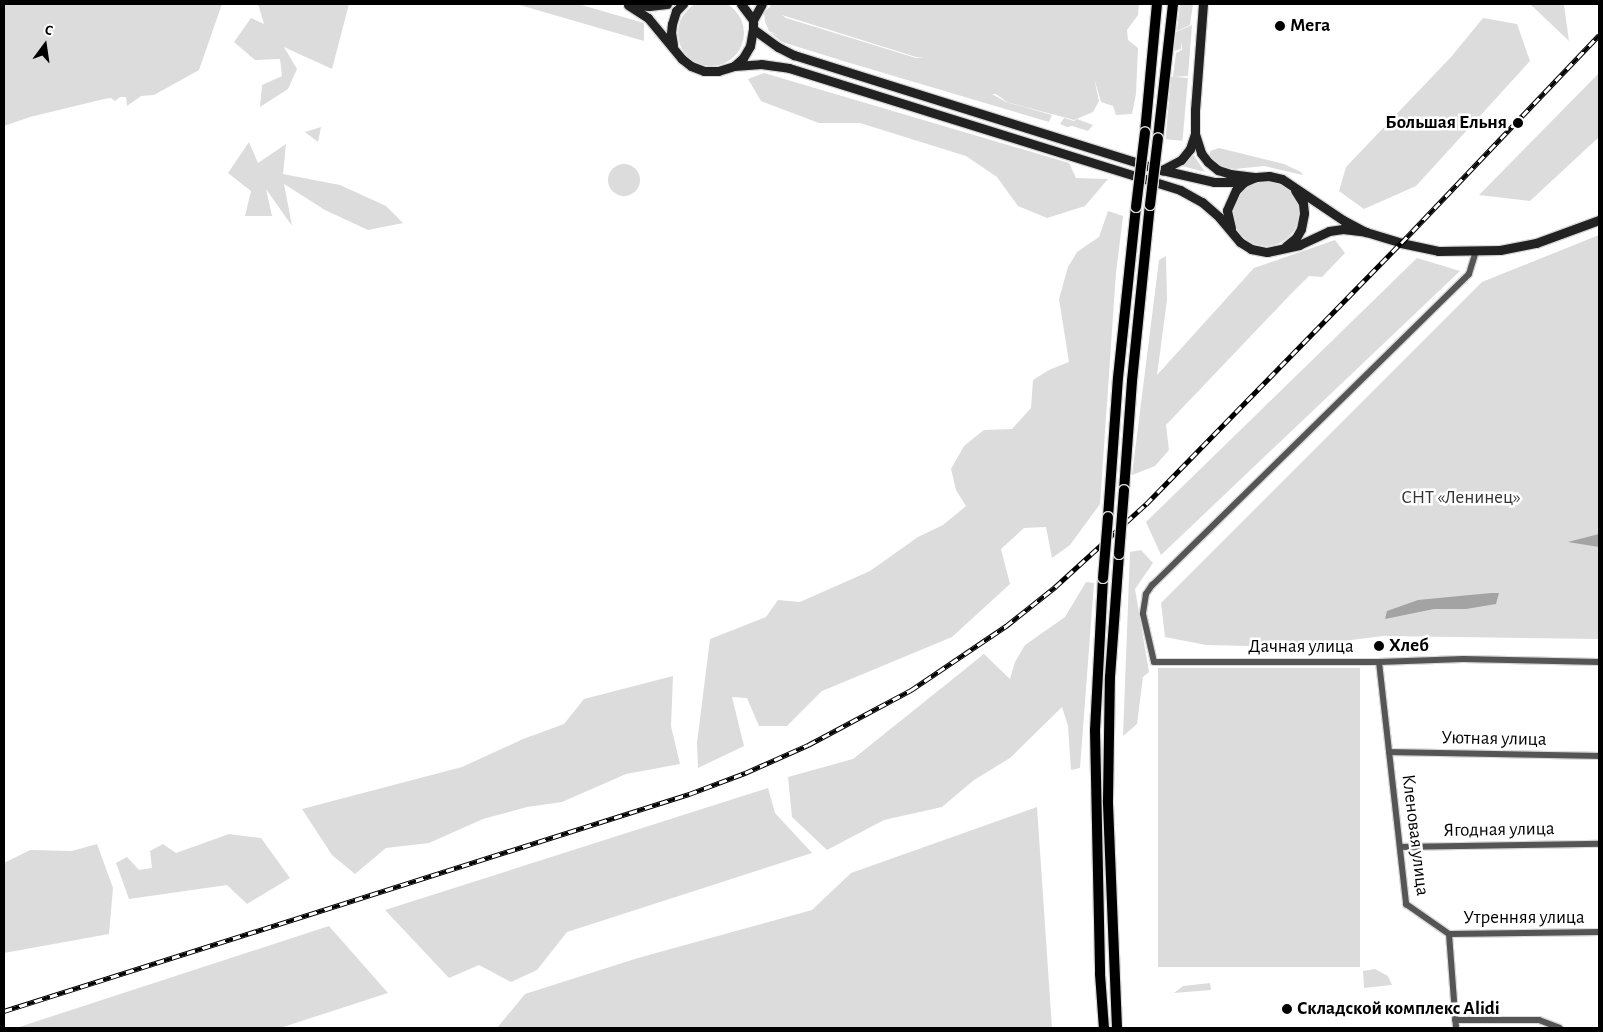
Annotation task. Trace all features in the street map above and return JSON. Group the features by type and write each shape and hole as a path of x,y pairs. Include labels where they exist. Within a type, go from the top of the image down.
{"main road":[{"path":"626,4 649,6 667,4"},
{"path":"626,4 648,18 686,63 704,71 718,72 734,66 761,64 789,68 1180,190 1202,202 1240,242 1250,249 1267,252 1282,249 1299,245 1329,231 1343,229 1366,232 1438,251 1500,250 1536,243 1599,220"},
{"path":"674,47 671,33 672,24 676,11 683,4"},
{"path":"741,4 753,24 778,47 794,55 1162,170 1214,182 1244,182 1256,177"},
{"path":"734,66 743,58 750,46 753,24 762,4"},
{"path":"1104,1028 1100,974 1095,740 1103,578 1118,378 1157,4"},
{"path":"1117,1028 1108,800 1110,677 1132,381 1173,4"},
{"path":"1162,170 1181,160 1190,149 1195,134 1203,4"},
{"path":"1195,134 1201,153 1218,170 1230,174 1256,177 1269,176 1282,179 1343,220 1366,232"},
{"path":"1231,231 1228,218 1230,200 1244,182"},
{"path":"1282,249 1296,238 1301,229 1304,213 1300,196 1292,185"}],"street":[{"name":"Дачная улица","path":"1476,251 1469,274 1152,585 1146,594 1143,614 1154,662 1379,662 1463,659 1599,662"},
{"name":"Кленовая улица","path":"1379,662 1406,904 1449,934"},
{"name":"Уютная улица","path":"1389,752 1599,756"},
{"name":"Ягодная улица","path":"1400,847 1599,844"},
{"name":"Утренняя улица","path":"1449,934 1599,932"},
{"path":"1449,934 1456,1028"},
{"path":"1455,1020 1539,1020 1560,1028"}],"green space":[{"path":"711,0 724,3 734,10 741,20 744,33 741,46 734,56 724,63 711,66 698,63 688,56 681,46 678,33 681,20 688,10 698,3"},
{"path":"4,4 222,4 199,70 154,95 141,96 127,106 126,97 120,97 115,101 111,98 104,99 30,117 4,126"},
{"path":"258,4 349,4 332,69 284,47 297,69 288,89 260,107 262,85 282,76 280,59 255,60 234,42 251,18 264,24"},
{"path":"516,4 578,4 644,23 644,41"},
{"path":"768,4 1139,4 1138,15 1127,30 1128,40 1138,48 1136,94 1132,114 1116,115 1113,106 1101,102 1094,78 1099,101 1093,112 1074,120 1007,102 996,94 992,94 1006,102 1052,115 1049,122 850,63 782,42 769,32 779,36 769,31 765,22 764,12 771,6","holes":["782,15 916,57 924,57 916,58 786,18"]},
{"path":"1180,4 1193,4 1190,25 1177,31"},
{"path":"1530,4 1578,4 1564,5 1569,41"},
{"path":"1483,18 1517,24 1530,61 1416,186 1364,209 1339,191 1346,167 1451,57"},
{"path":"1192,25 1188,76 1173,77 1176,53 1182,50 1182,40 1181,49 1174,51 1176,32"},
{"path":"764,73 1069,163 1076,178 1108,179 1085,206 1047,218 1018,206 997,177 966,156 860,123 819,123 761,101 748,79"},
{"path":"1599,73 1599,137 1530,201 1479,195"},
{"path":"1171,77 1188,78 1183,141 1166,139"},
{"path":"1064,118 1074,121 1077,119 1093,125 1088,131 1072,126 1067,127 1060,124"},
{"path":"321,127 318,142 305,132"},
{"path":"249,142 258,163 286,144 283,174 340,185 386,206 403,223 368,230 325,210 284,184 292,226 266,189 272,216 245,216 251,191 228,173"},
{"path":"1219,148 1284,164 1301,172 1303,175 1264,166 1235,169 1222,167 1213,162 1210,157 1210,151"},
{"path":"1191,151 1205,172 1178,165"},
{"path":"624,164 630,165 635,169 639,174 639,186 635,191 630,195 624,196 618,195 613,191 609,186 608,180 609,174 613,169 618,165"},
{"path":"1260,180 1272,180 1284,185 1294,195 1299,207 1297,226 1284,241 1272,246 1260,246 1248,241 1238,231 1233,219 1233,207 1238,195 1248,185"},
{"path":"1108,211 1123,216 1116,273 1100,504 1070,545 1052,558 1046,527 1024,528 1001,549 1010,584 952,637 822,691 787,726 759,726 747,698 732,697 744,746 698,768 697,743 710,639 766,617 778,600 800,602 870,571 918,537 943,525 966,506 956,490 951,469 964,446 984,430 1012,429 1031,408 1033,380 1049,370 1069,362 1059,299 1068,267 1077,252 1099,237"},
{"name":"СНТ «Ленинец»","path":"1599,235 1599,639 1383,636 1295,647 1206,645 1165,637 1161,603 1482,282"},
{"path":"1335,240 1345,253 1322,277 1309,276 1290,295 1166,425 1169,450 1155,466 1132,475 1159,260 1166,256 1167,300 1157,375 1254,268"},
{"path":"1417,258 1460,271 1161,555 1146,522"},
{"path":"1141,550 1153,563 1135,589 1149,672 1143,677 1137,724 1123,736 1130,552"},
{"path":"1086,582 1094,583 1080,768 1071,770 1068,726 1062,707 1010,758 974,780 942,807 884,820 827,850 792,817 788,777 853,759 984,654 1010,679 1015,662 1025,645 1065,617"},
{"path":"1158,668 1360,668 1360,967 1158,967"},
{"path":"673,676 671,726 680,764 626,774 562,802 527,807 483,819 429,843 386,848 355,874 332,855 302,809 462,767 523,739 564,724 584,699"},
{"path":"768,788 775,813 812,853 567,932 537,970 511,982 479,965 449,978 385,910"},
{"path":"1037,807 1052,1028 497,1028 525,994 638,958 812,910 851,873"},
{"path":"229,834 261,838 290,878 247,904 227,885 129,899 116,863 127,857 139,870 152,868 150,851 163,844 176,853"},
{"path":"97,844 113,888 109,934 4,953 4,863 30,850 72,851"},
{"path":"329,926 388,993 280,1028 16,1028"},
{"path":"1375,969 1388,976 1392,985 1364,988 1363,971"},
{"path":"1210,983 1211,990 1174,993 1183,986"}],"shaded area":[{"path":"1599,534 1599,547 1568,542"},
{"path":"1499,593 1496,604 1466,609 1434,609 1385,619 1387,611 1418,600"}],"railway":[{"path":"4,1011 689,794 745,773 808,745 911,690 1006,626 1055,587 1146,504 1401,243 1599,35"}],"place":[{"name":"Мега","path":"1280,26"},
{"name":"Большая Ельня","path":"1518,123"},
{"name":"Хлеб","path":"1379,646"},
{"name":"Складской комплекс Alidi","path":"1287,1009"}]}
